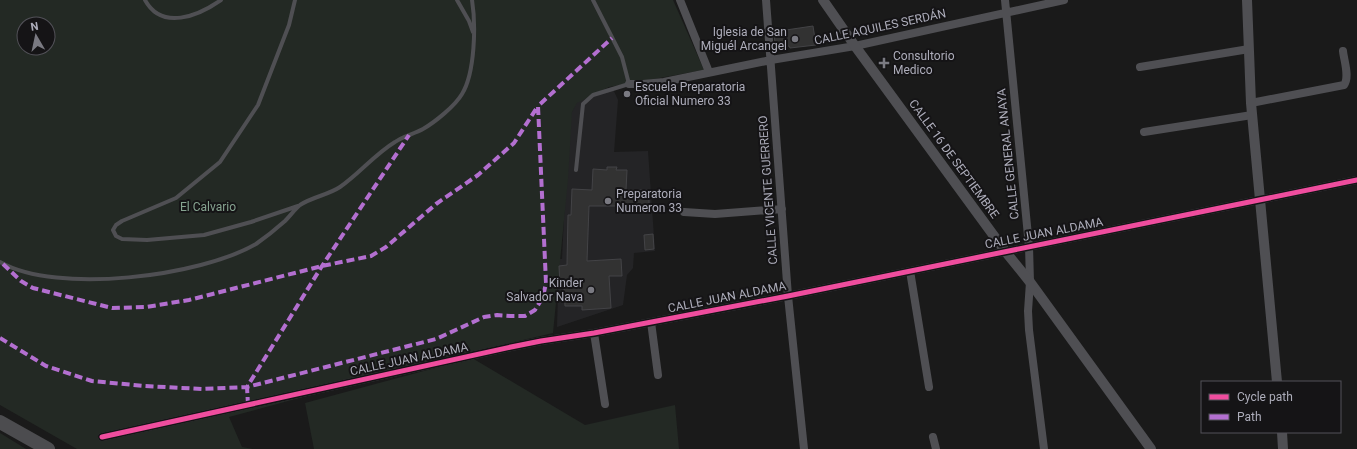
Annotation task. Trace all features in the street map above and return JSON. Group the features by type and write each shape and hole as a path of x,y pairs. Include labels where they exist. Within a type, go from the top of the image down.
{"highway":[{"path":"0,422 48,449"}],"street":[{"path":"680,0 709,72"},
{"name":"CALLE VICENTE GUERRERO","path":"766,0 788,296 804,449"},
{"name":"CALLE 16 DE SEPTIEMBRE","path":"823,0 855,46 1005,251 1030,282 1151,449"},
{"name":"CALLE GENERAL ANAYA","path":"1005,0 1029,246 1029,330 1044,449"},
{"name":"CALLE AQUILES SERDÁN","path":"629,84 650,84 771,60 855,46 1064,0"},
{"path":"1247,0 1251,103 1277,381"},
{"path":"1140,67 1249,49"},
{"path":"1251,103 1340,87 1344,85 1347,77 1343,51"},
{"path":"1144,132 1252,115"},
{"name":"CALLE JUAN ALDAMA","path":"102,437 492,351 788,296 1357,180"},
{"path":"684,212 715,214 782,209"},
{"path":"910,271 929,387"},
{"path":"651,322 658,375"},
{"path":"594,333 605,404"},
{"path":"1282,433 1283,449"},
{"path":"933,437 936,449"}],"lane":[{"path":"145,0 150,8 165,18 190,16 210,8 221,0"},
{"path":"295,0 290,25 258,105 220,162 176,198 116,225 113,230 116,236 122,239 147,240 204,234 250,222 300,205 339,188 395,142 422,130 451,107 462,94 469,76 473,53 474,16 472,0"},
{"path":"456,0 469,21 474,34"},
{"path":"576,170 583,104 593,95 629,84 622,57 593,0"},
{"path":"0,262 21,270 42,275 90,280 144,275 187,268 216,261 256,244 280,226 300,205"}],"shaded area":[{"name":"Preparatoria Numeron 33","path":"612,87 618,100 614,152 648,151 655,251 634,253 633,268 627,275 623,305 557,327 559,259 562,259 568,132 571,114 575,105 583,95"}],"green space":[{"name":"El Calvario","path":"0,0 673,0 704,70 609,87 577,103 572,112 568,179 553,333 454,356 229,417 242,447 253,449 77,449 0,405"},
{"path":"472,358 585,425 675,405 679,449 314,449 305,403"},
{"path":"0,433 26,449 0,449"}],"building":[{"name":"Iglesia de San Miguél Arcangel","path":"813,26 816,45 790,48 789,46 776,47 774,36 787,33 786,30"},
{"path":"607,167 617,167 616,170 627,170 626,190 649,190 649,206 589,206 587,261 621,259 622,276 609,276 611,308 582,310 582,306 565,306 564,288 560,288 559,266 567,265 568,215 571,215 572,189 592,190 593,169 607,170"},
{"path":"653,234 654,249 645,250 644,235"}],"marked path":[{"path":"0,338 46,366 92,381 144,386 202,389 247,387 436,339 484,317 497,315 525,316 535,310 543,297 546,283 538,106 612,38"},
{"path":"3,264 21,281 33,288 112,308 146,307 189,300 322,266 371,256 386,247 436,204 478,175 514,143 538,106"},
{"path":"248,405 247,387 322,266 409,135"}],"cycle path":[{"path":"102,437 511,347 594,333 788,296 1357,180"}],"place":[{"name":"Iglesia de San Miguél Arcangel","path":"795,39"},
{"name":"Consultorio Medico","path":"884,63"},
{"name":"Escuela Preparatoria Oficial Numero 33","path":"627,94"},
{"name":"Preparatoria Numeron 33","path":"608,201"},
{"name":"Kinder Salvador Nava","path":"591,290"}]}
